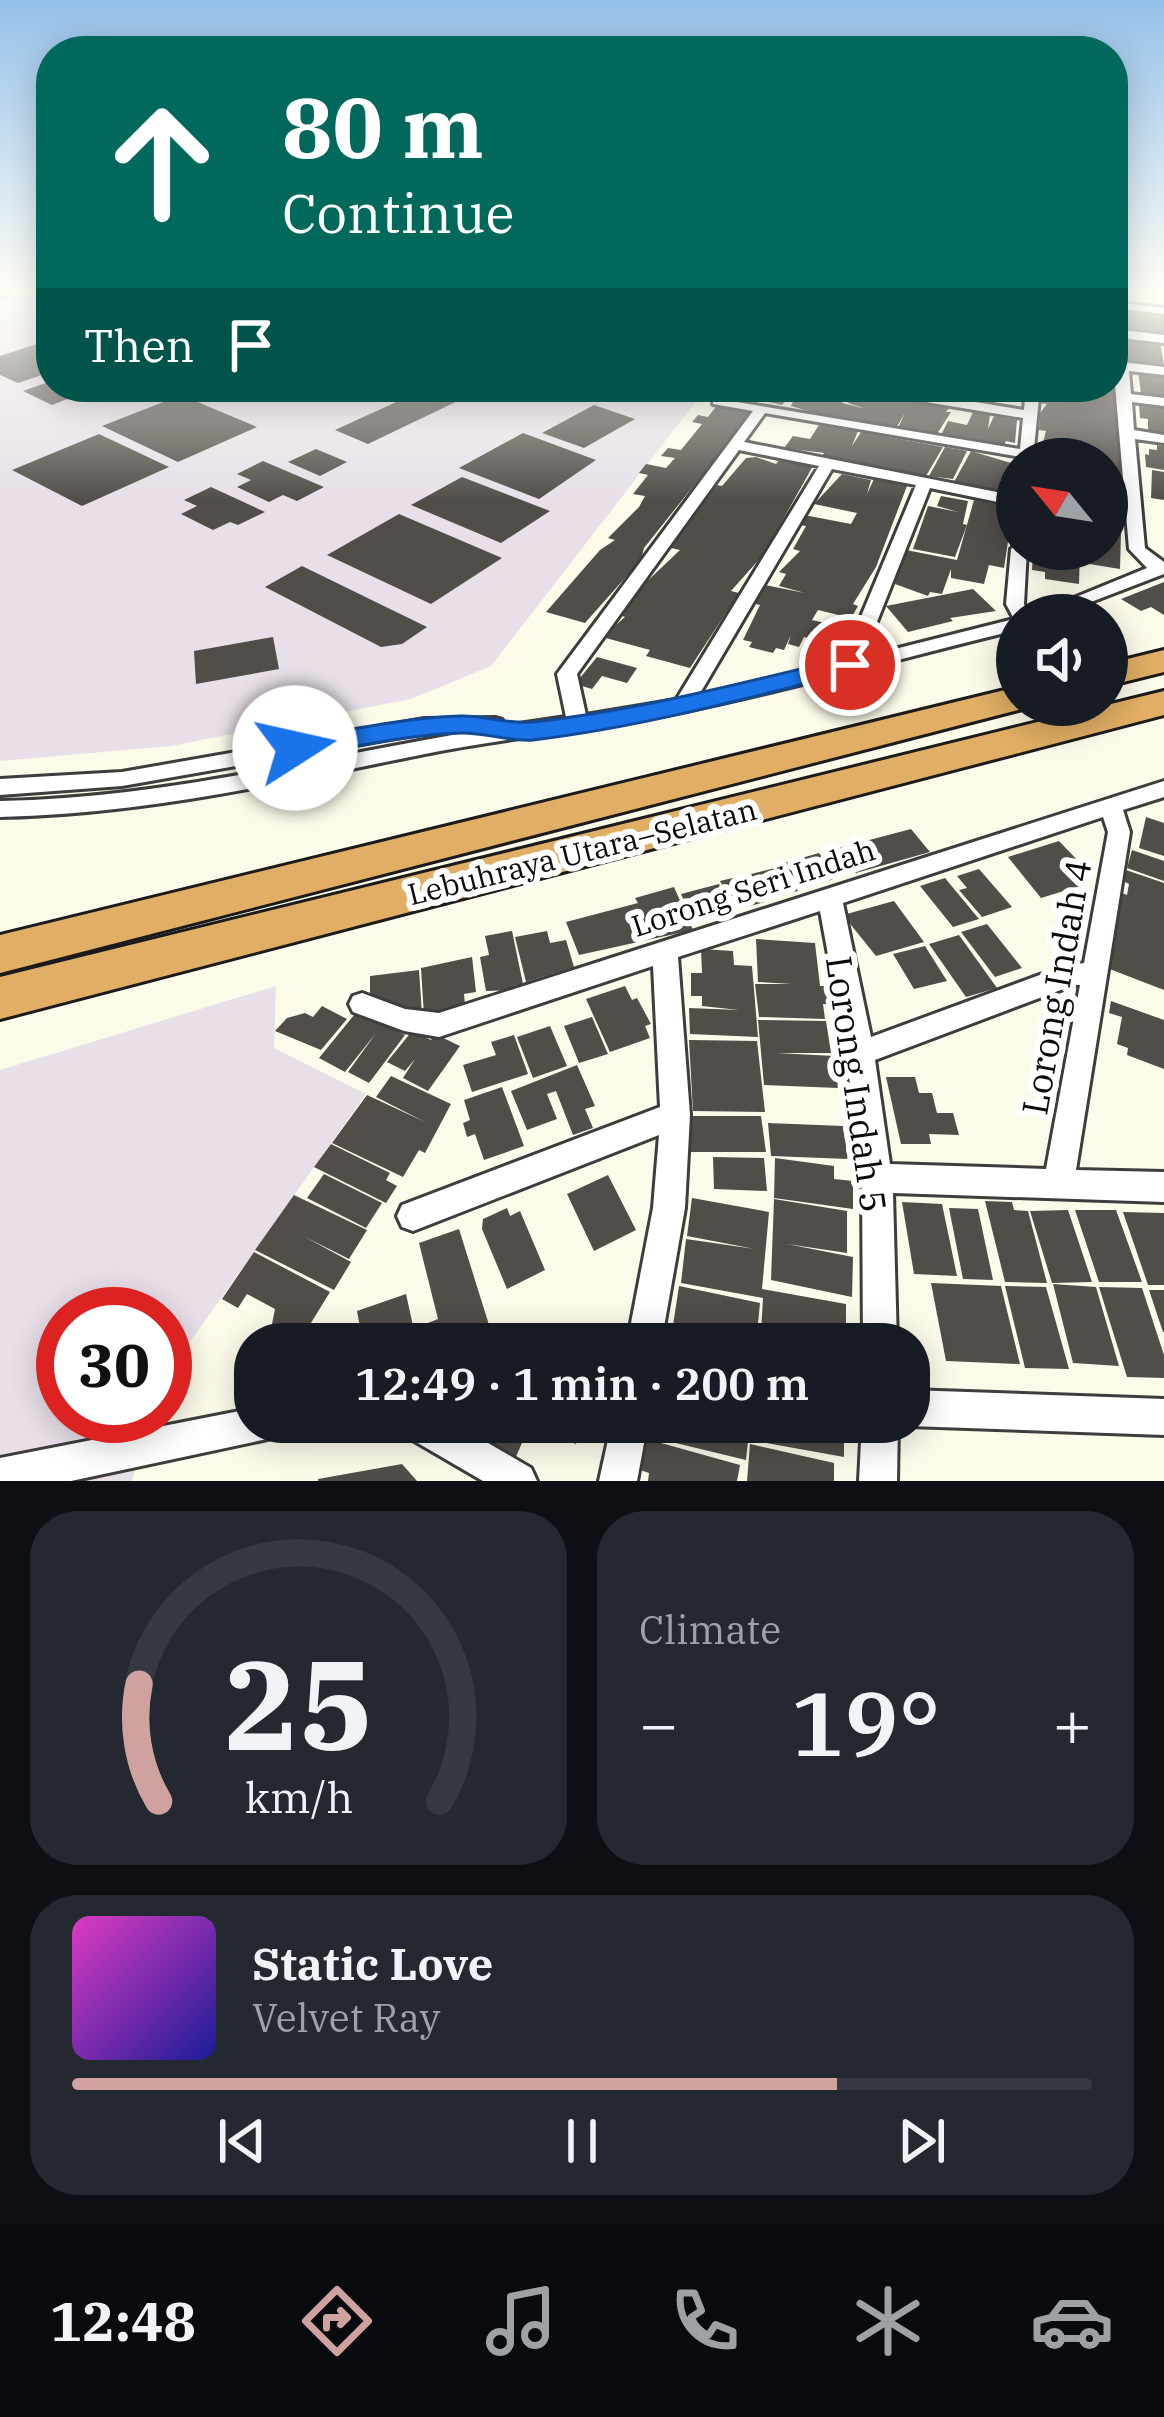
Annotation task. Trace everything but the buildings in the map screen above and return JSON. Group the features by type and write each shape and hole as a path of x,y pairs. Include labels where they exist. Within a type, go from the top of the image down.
{"highway":[{"path":"1128,670 1164,661"},
{"name":"Lebuhraya Utara–Selatan","path":"0,998 1164,703"},
{"name":"Lebuhraya Utara–Selatan","path":"0,954 996,704"}],"street":[{"path":"1128,367 1164,371"},
{"path":"1128,398 1164,402"},
{"path":"728,402 996,452"},
{"path":"971,402 1030,415"},
{"path":"1028,438 1031,402"},
{"path":"1124,402 1137,549 1161,568"},
{"path":"578,724 566,685 569,671 762,409"},
{"path":"1126,433 1164,439"},
{"path":"736,446 996,496"},
{"path":"683,705 828,463"},
{"path":"850,665 925,482"},
{"path":"1095,594 1161,568"},
{"path":"0,809 44,809 181,794 447,742 578,724 683,705 996,629"},
{"path":"0,787 122,778 424,726 490,724 525,732"},
{"name":"Lorong Seri Indah","path":"362,1004 404,1020 440,1025 1164,789"},
{"name":"Lorong Indah 4","path":"1059,1182 1119,832 1110,805"},
{"name":"Lorong Indah 5","path":"829,896 860,1053 877,1178 880,1323"},
{"path":"648,1323 669,1208 675,1115 665,951"},
{"path":"860,1053 1073,974 1095,974"},
{"path":"413,1216 675,1115"},
{"path":"877,1178 1164,1187"},
{"path":"930,1409 1164,1417"},
{"path":"0,1477 234,1430"},
{"path":"453,1443 518,1481"},
{"path":"618,1481 626,1443"},
{"path":"878,1481 879,1443"}],"shaded area":[{"path":"0,362 36,362 36,402 695,402 491,666 411,699 171,746 0,761"},
{"path":"276,986 274,1048 366,1094 192,1339 192,1287 36,1287 36,1443 141,1443 132,1481 0,1481 0,1070"}],"route":[{"path":"295,748 424,726 490,724 525,732 683,705 850,665"}]}
